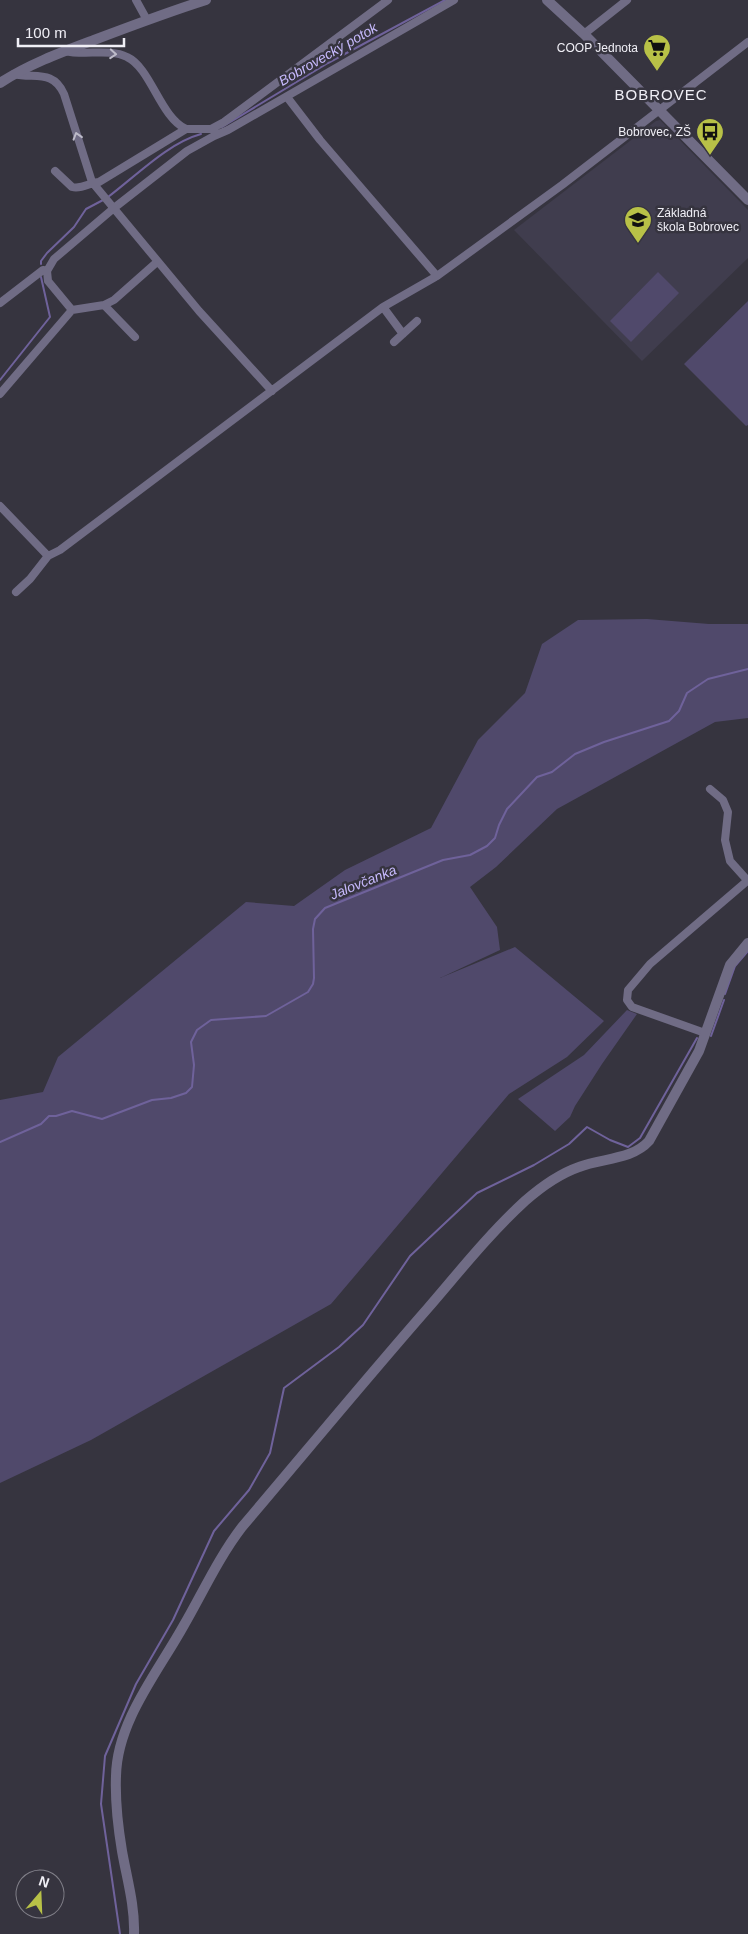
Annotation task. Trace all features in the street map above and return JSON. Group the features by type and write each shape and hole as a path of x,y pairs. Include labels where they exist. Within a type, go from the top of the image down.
{"street":[{"path":"136,0 146,20"},
{"path":"0,83 14,74 65,51 146,20 206,0"},
{"path":"72,310 48,281 47,271 54,259 111,205 188,151 238,111 388,0"},
{"path":"65,51 119,54 130,59 138,66 171,116 181,126 186,129 212,132 228,130 454,0"},
{"path":"548,0 748,200"},
{"path":"584,34 627,0"},
{"path":"16,592 30,580 48,556 383,308 436,276 562,185 748,42"},
{"path":"14,74 46,77 59,86 64,94 92,182 157,262 272,391"},
{"path":"287,97 320,140 436,276"},
{"path":"55,171 75,188 92,182 99,182 186,129"},
{"path":"0,394 72,310 109,304 157,262"},
{"path":"0,303 43,270 47,271"},
{"path":"104,305 135,337"},
{"path":"383,308 403,334"},
{"path":"394,342 417,320"},
{"path":"0,506 48,556"},
{"path":"705,1033 632,1007 627,1000 628,990 650,964 747,881 730,861 725,840 728,812 724,800 710,789"},
{"path":"134,1934 133,1910 118,1820 116,1775 118,1750 131,1716 224,1554 242,1527 359,1387 519,1207 548,1183 566,1172 585,1165 629,1154 646,1144 658,1127 699,1050 730,965 748,943"}],"shaded area":[{"name":"Základná škola Bobrovec","path":"660,120 748,210 748,258 642,361 514,230 656,121"},
{"path":"658,272 679,293 631,342 610,321"},
{"path":"748,301 748,425 746,426 684,364"},
{"path":"647,619 709,624 748,624 748,718 715,722 557,809 496,867 470,887 497,927 500,950 440,978 515,947 604,1021 567,1057 509,1094 331,1304 91,1440 0,1483 0,1100 43,1092 58,1057 246,902 294,906 345,870 431,828 478,740 525,693 542,644 578,620"},
{"path":"627,1010 637,1014 602,1064 570,1117 555,1131 518,1099 584,1055"}],"waterway":[{"name":"Bobrovecký potok","path":"222,127 328,63 445,0"},
{"name":"Bobrovecký potok","path":"108,197 164,152 189,138 201,134"},
{"name":"Bobrovecký potok","path":"41,264 47,253 74,227 86,209 105,199"},
{"name":"Bobrovecký potok","path":"0,380 50,317 41,277"},
{"name":"Jalovčanka","path":"0,1142 41,1124 49,1116 72,1111 102,1119 152,1100 171,1098 186,1093 192,1087 194,1065 191,1042 197,1030 211,1020 266,1016 308,992 314,978 313,929 315,919 325,908 443,860 470,855 487,846 495,838 507,809 537,777 552,772 575,754 604,742 669,721 679,711 687,693 708,679 748,669"},
{"path":"725,994 735,966 748,951"},
{"path":"711,1036 724,1000"},
{"path":"120,1934 101,1804 105,1756 136,1684 173,1620 214,1531 249,1490 270,1453 284,1388 339,1347 363,1325 410,1256 477,1193 534,1165 569,1144 587,1127 610,1140 628,1147 640,1138 697,1038"}],"place":[{"name":"COOP Jednota","path":"657,72"},
{"name":"Bobrovec, ZŠ","path":"710,156"},
{"name":"Základná škola Bobrovec","path":"638,244"}],"district":[{"name":"BOBROVEC","path":"661,94"}]}
